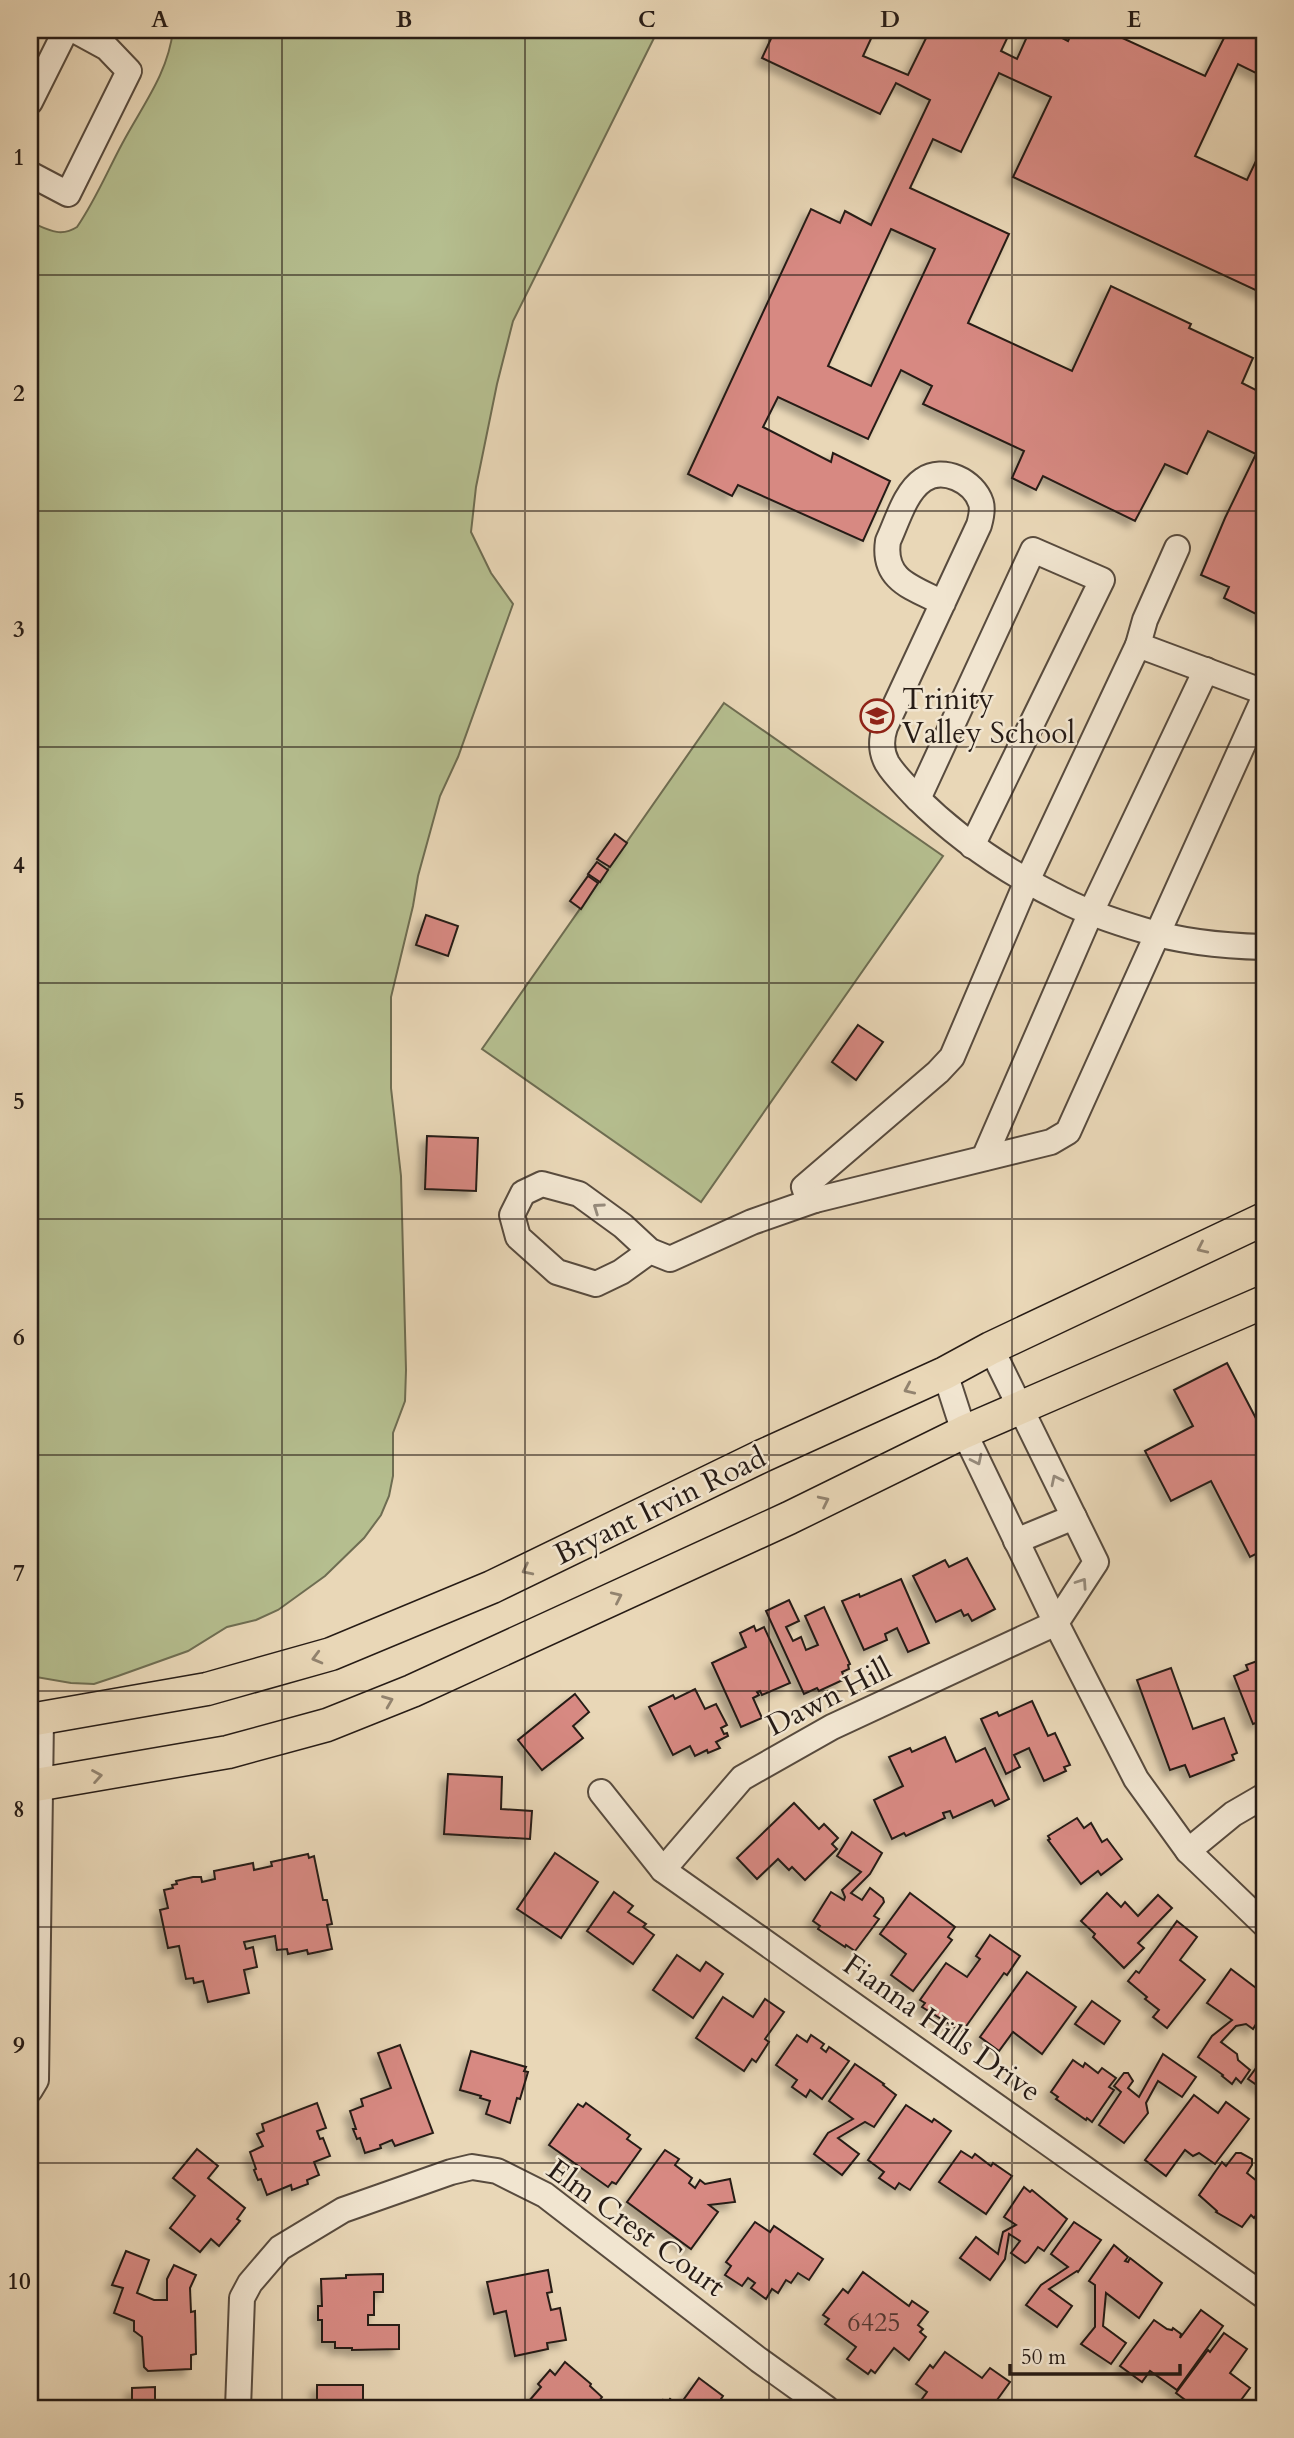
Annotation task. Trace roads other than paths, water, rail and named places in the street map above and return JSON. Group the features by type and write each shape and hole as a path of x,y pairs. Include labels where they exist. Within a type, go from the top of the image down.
{"main road":[{"name":"Bryant Irvin Road","path":"36,1719 207,1689 331,1654 492,1587 1264,1219"},
{"name":"Bryant Irvin Road","path":"36,1786 228,1752 327,1725 412,1691 739,1541 964,1432 1264,1302"}],"street":[{"path":"30,102 66,30"},
{"path":"30,174 68,194 128,71 107,48 74,30"},
{"path":"943,603 903,583 888,563 887,550 888,541 913,489 921,481 940,474 949,475 970,486 981,504 982,513 979,525 883,734 882,746 888,764 918,799 972,846 1027,881 1091,912 1159,934 1228,946 1264,947"},
{"path":"815,1200 806,1193 804,1187 953,1057 1027,881 1138,645 1145,620 1177,548"},
{"path":"918,799 1033,550 1102,580 972,846"},
{"path":"1138,645 1264,692"},
{"path":"984,1158 1091,912 1206,670"},
{"path":"650,1251 621,1272 596,1284 557,1272 518,1237 512,1215 523,1193 542,1184 579,1194 624,1226 650,1251 670,1259 752,1222 815,1200 1051,1142 1068,1132 1264,698"},
{"path":"991,1348 1096,1562 1056,1623"},
{"path":"945,1373 964,1432 1056,1623 1136,1779 1188,1851 1264,1924"},
{"path":"1016,1541 1074,1517"},
{"name":"Dawn Hill","path":"663,1870 742,1778 832,1727 1056,1623"},
{"path":"30,2090 36,2080 36,1719"},
{"name":"Fianna Hills Drive","path":"601,1792 663,1870 1264,2296"},
{"path":"1188,1851 1233,1814 1264,1796"},
{"name":"Elm Crest Court","path":"238,2408 242,2298 250,2283 280,2248 344,2210 472,2167 498,2171 545,2195 758,2360 826,2408"}],"place":[{"name":"Trinity Valley School","path":"877,716"}]}
